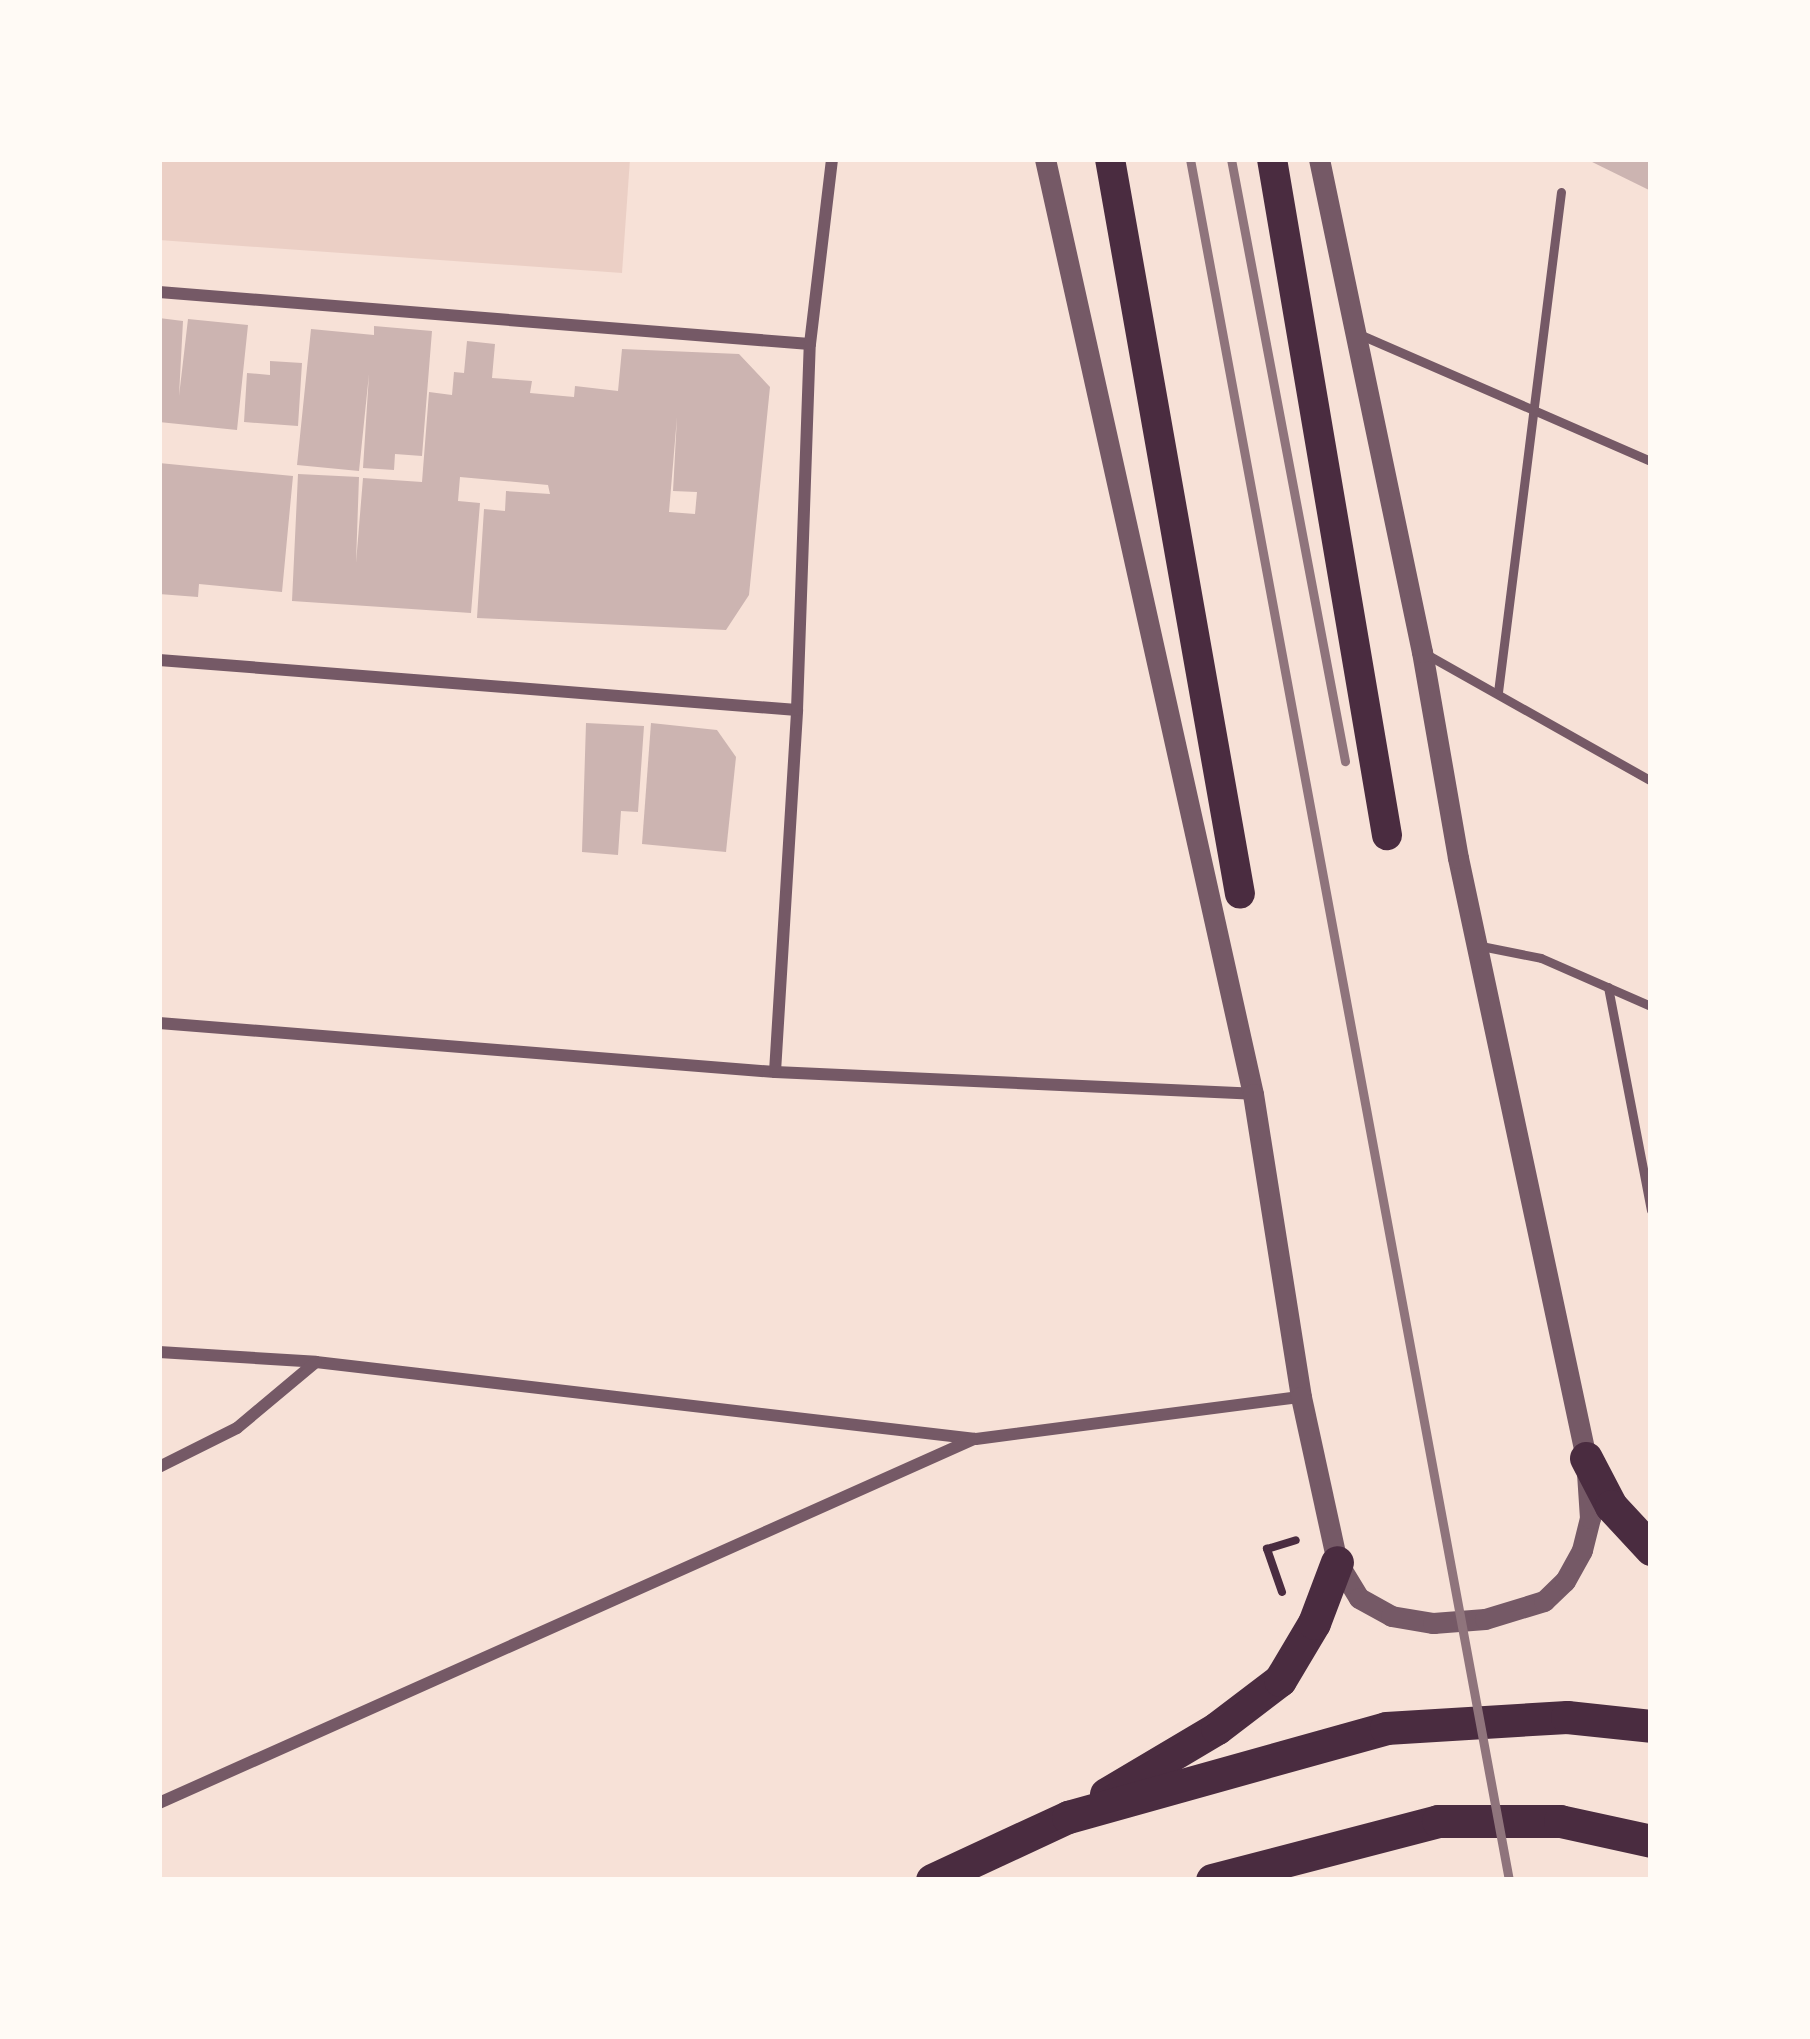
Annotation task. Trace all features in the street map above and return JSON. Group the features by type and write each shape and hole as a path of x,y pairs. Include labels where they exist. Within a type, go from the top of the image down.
{"highway":[{"path":"1586,1458 1611,1506 1651,1549"},
{"path":"932,1880 1068,1817 1217,1728 1280,1680 1314,1624 1337,1562"},
{"path":"1068,1817 1386,1728 1567,1717 1651,1726"},
{"path":"1214,1879 1438,1821 1560,1821 1651,1841"},
{"path":"1214,1879 1226,1880"}],"main road":[{"path":"1111,159 1240,894"},
{"path":"1272,159 1387,835"}],"street":[{"path":"775,1072 797,710 810,344 832,159"},
{"path":"1045,159 1253,1094 1301,1397 1337,1562 1359,1598 1390,1616 1433,1623 1485,1619 1535,1604 1564,1581 1582,1550 1590,1519 1586,1458 1476,945 1422,652 1319,159"},
{"path":"159,292 810,344"},
{"path":"159,661 797,710"},
{"path":"159,1023 775,1072 1253,1094"},
{"path":"159,1352 316,1362 976,1439 1301,1397"},
{"path":"159,1467 237,1428 316,1362"},
{"path":"159,1803 976,1439"}],"lane":[{"path":"1498,692 1530,405 1561,192"},
{"path":"1355,333 1651,460"},
{"path":"1422,652 1651,781"},
{"path":"1476,945 1541,958 1651,1006"},
{"path":"1608,987 1651,1210"}],"shaded area":[{"path":"159,159 630,159 622,273 159,240"}],"building":[{"path":"1586,159 1651,159 1651,191"},
{"path":"159,318 183,321 179,396 188,319 248,325 237,430 159,422"},
{"path":"374,326 432,331 422,456 395,454 394,470 363,468 369,374 359,471 297,465 311,329 374,335"},
{"path":"467,341 495,344 492,378 532,381 530,393 574,397 575,386 618,391 622,349 739,354 770,387 749,595 726,630 477,618 484,509 505,511 506,491 550,494 548,485 460,477 458,501 480,503 471,613 292,601 298,474 359,477 356,563 363,478 422,482 429,392 452,395 454,372 464,373","holes":["677,417 673,491 697,492 695,514 669,512"]},
{"path":"270,361 302,363 298,426 244,422 247,373 270,375"},
{"path":"159,463 293,476 282,592 199,584 198,597 159,594"},
{"path":"586,723 644,726 638,812 621,811 618,855 582,852"},
{"path":"651,723 717,730 736,757 726,852 642,844"}],"railway":[{"path":"1190,159 1509,1880"},
{"path":"1231,159 1345,761"}]}
